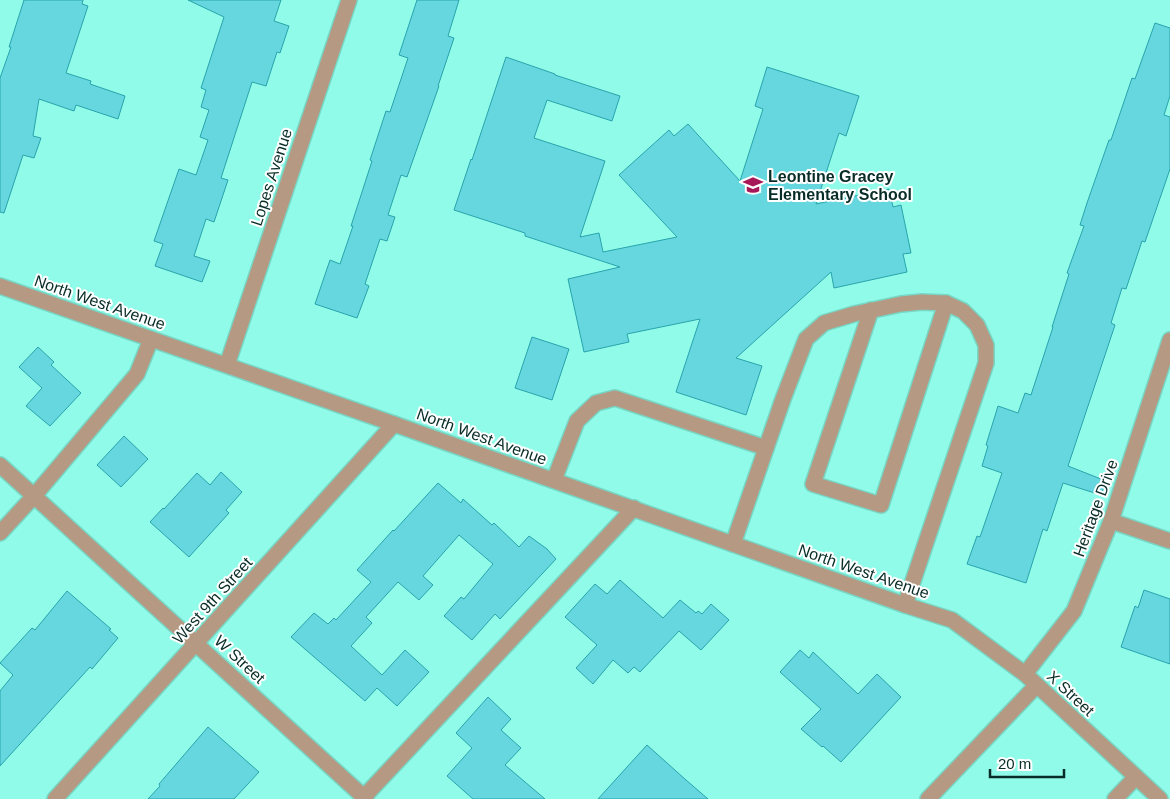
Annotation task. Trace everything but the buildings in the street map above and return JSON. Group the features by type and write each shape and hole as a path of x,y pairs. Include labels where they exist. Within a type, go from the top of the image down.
{"street":[{"name":"Lopes Avenue","path":"227,365 348,0"},
{"name":"North West Avenue","path":"0,286 952,620"},
{"path":"733,544 806,339 824,322 901,304 922,302 946,303 963,311 977,325 986,345 986,363 905,605"},
{"path":"871,310 814,484 881,504 946,303"},
{"path":"0,533 138,374 150,338"},
{"name":"Heritage Drive","path":"1025,674 1074,611 1111,521 1170,340"},
{"path":"554,480 577,421 596,403 615,398 766,448"},
{"name":"West 9th Street","path":"55,799 394,424"},
{"name":"W Street","path":"0,465 364,798"},
{"path":"364,798 634,508"},
{"path":"1111,521 1170,541"},
{"name":"X Street","path":"952,620 1025,674 1160,799"},
{"path":"928,799 1036,685"},
{"path":"1115,799 1136,777"}],"place":[{"name":"Leontine Gracey Elementary School","path":"753,185"}]}
